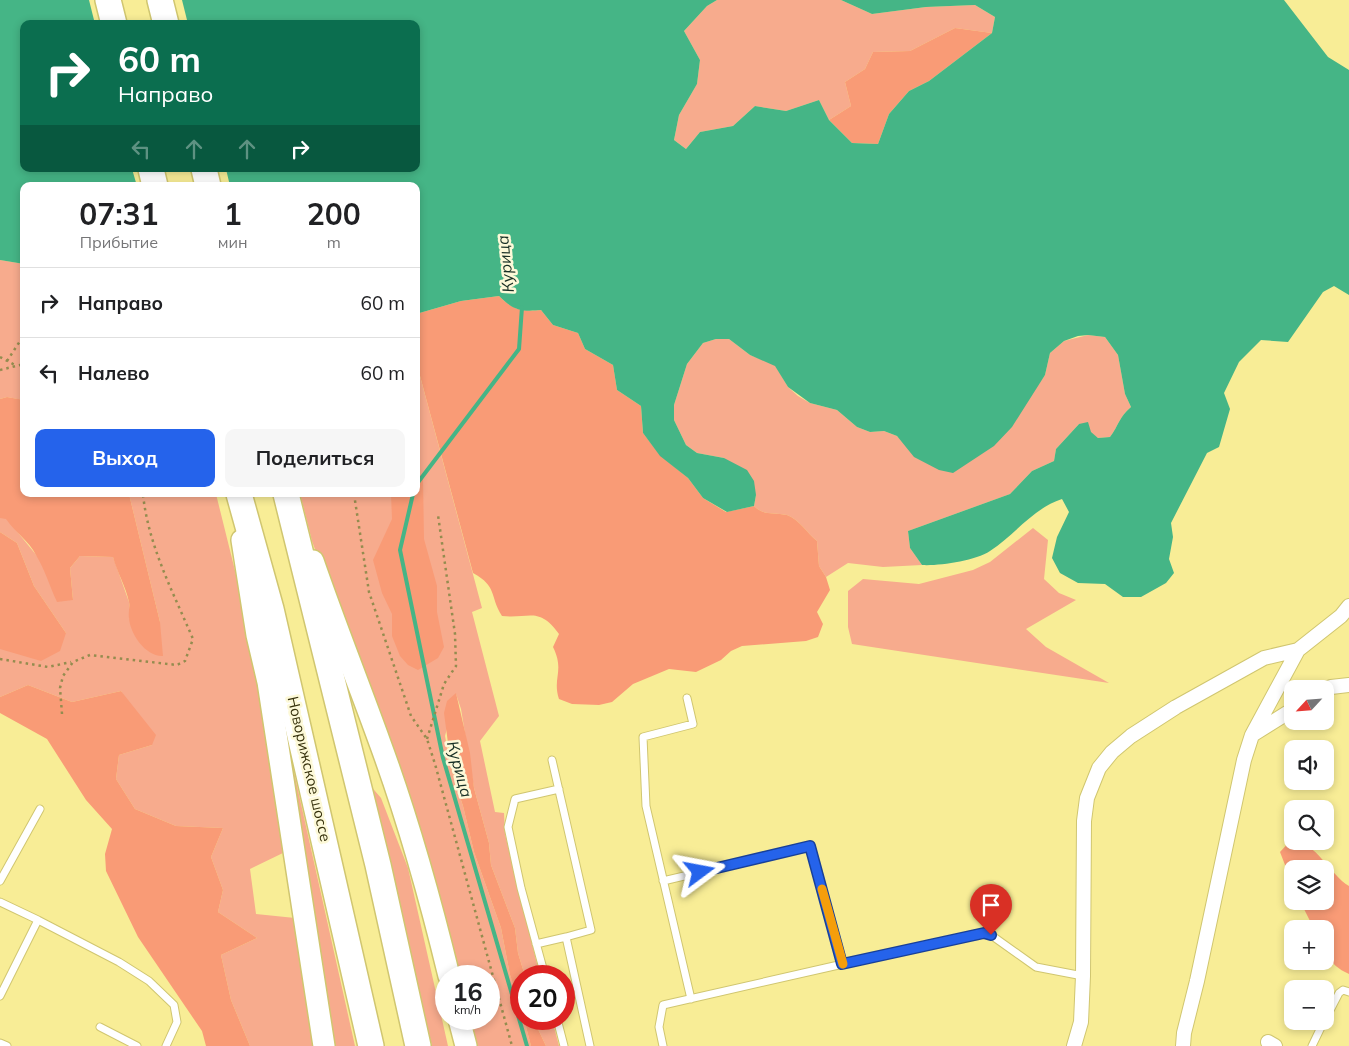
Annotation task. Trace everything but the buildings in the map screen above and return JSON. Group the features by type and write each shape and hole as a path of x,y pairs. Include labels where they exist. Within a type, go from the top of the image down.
{"highway":[{"path":"108,0 113,20"},
{"path":"160,0 165,20"},
{"name":"Новорижское шоссе","path":"240,497 271,609 371,1046"},
{"path":"287,497 378,865 418,1046"}],"main road":[{"path":"235,497 258,635 268,682 324,1046"},
{"path":"291,497 340,640 380,744 411,834 446,965"},
{"path":"462,1030 466,1046"}],"street":[{"path":"1174,1046 1183,1039 1244,760 1252,735 1298,650 1341,616 1349,606"},
{"path":"1074,1046 1080,1022 1083,976 1084,821 1087,798 1099,768 1112,752 1131,736 1176,707 1264,658 1298,650"},
{"path":"1334,686 1349,685"},
{"path":"1252,735 1284,715"}],"lane":[{"path":"686,698 692,724 643,737 646,806 691,999"},
{"path":"536,944 592,930 552,760"},
{"path":"541,965 508,827 515,799 559,789"},
{"path":"0,881 40,809"},
{"path":"662,881 810,846 842,964"},
{"path":"0,902 119,962 150,981 174,1005 177,1022 166,1046"},
{"path":"0,996 38,920"},
{"path":"663,1046 659,1027 663,1005 984,933 991,935 1036,967 1083,976"},
{"path":"566,937 590,1046"},
{"path":"1334,1003 1339,993 1343,990 1349,992"},
{"path":"100,1027 137,1046"},
{"path":"560,1030 564,1046"},
{"path":"1312,1046 1320,1030"},
{"path":"0,1043 7,1046"}],"path":[{"path":"7,361 20,341"},
{"path":"0,357 16,366"},
{"path":"0,370 20,365"},
{"path":"0,659 48,667 73,662 90,655 176,665 185,661 193,638 154,547 143,497"},
{"path":"354,497 369,592 411,716 427,739 512,1046"},
{"path":"427,739 444,684 456,666 455,634 438,515"},
{"path":"62,714 60,688 63,676 73,662"}],"shaded area":[{"path":"717,0 841,0 872,14 926,7 975,5 995,17 992,33 955,28 910,51 873,52 865,69 845,82 851,106 829,120 819,100 786,111 755,106 733,126 700,132 686,149 674,140 679,115 697,84 700,60 684,31 707,6"},
{"path":"955,28 992,33 929,81 909,91 889,114 878,144 852,143 829,120 851,106 845,82 865,69 873,52 910,51"},
{"path":"0,260 20,263 20,399 7,397 0,399"},
{"path":"499,296 518,309 528,311 541,310 553,325 578,333 585,349 613,365 617,390 641,406 643,433 660,455 688,478 703,498 726,512 754,506 765,512 787,515 799,523 817,541 819,566 826,577 830,590 817,612 823,624 818,637 806,641 742,646 731,651 721,660 696,672 669,669 633,684 612,702 599,705 572,704 559,699 557,692 558,662 553,647 559,634 552,625 539,617 502,616 490,587 473,573 420,376 420,313 461,301"},
{"path":"1088,335 1105,337 1118,355 1125,394 1131,407 1121,418 1110,437 1098,438 1079,424 1056,449 1054,461 1032,471 1010,494 908,531 910,548 922,565 883,567 848,563 826,577 819,566 817,541 791,517 765,512 754,506 756,495 724,458 697,453 686,445 674,420 674,405 687,364 703,343 716,339 729,339 750,355 775,365 788,387 798,396 810,403 837,410 857,427 870,432 884,431 897,436 906,446 1033,392 1045,375 1050,353 1064,341"},
{"path":"420,376 482,608 472,612 499,716 480,741 495,812 504,813 505,834 537,965 522,965 515,928 491,865 489,843 474,788 461,709 456,694 445,736 452,773 463,806 474,852 501,928 510,975 510,1030 527,1030 531,1046 473,1046 469,1030 500,1030 500,965 454,965 349,644 312,541 301,497 420,497"},
{"path":"7,397 20,399 20,497 130,497 160,622 163,656 151,653 145,649 132,631 129,618 128,596 113,557 80,556 70,568 73,600 57,602 33,550 6,519 0,518 0,399"},
{"path":"420,475 423,479 424,539 437,586 437,612 444,647 438,658 418,670 408,665 400,656 392,636 392,614 382,593 373,560 392,519 391,497 420,497"},
{"path":"130,497 217,497 252,639 285,852 250,869 256,914 295,918 317,1046 250,1046 231,1000 221,955 257,938 218,912 223,890 211,857 223,828 176,826 135,809 116,779 119,755 152,745 121,691 72,702 28,685 0,697 0,649 66,633 34,586 17,543 0,532 0,518 6,518 73,600 70,568 80,556 113,557 129,602 129,619 160,622"},
{"path":"1033,528 1048,540 1044,579 1059,593 1076,600 1026,629 1046,647 1109,683 852,644 848,627 848,591 863,579 919,584 973,570 990,562"},
{"path":"0,532 17,543 34,586 66,633 60,651 41,661 0,649"},
{"path":"28,685 72,702 121,691 156,735 152,745 119,755 116,779 135,809 176,826 223,828 211,857 223,890 218,912 257,938 221,955 231,1000 250,1046 206,1046 202,1031 138,937 106,871 105,854 112,829 86,800 47,739 0,713 0,697"},
{"path":"456,693 470,753 474,788 489,843 491,865 515,928 522,965 510,965 510,975 501,928 474,852 463,806 452,773 444,713 447,701"},
{"path":"286,747 289,750 355,1046 332,1046"},
{"path":"369,784 381,798 408,868 435,988 435,1030 444,1030 448,1046 432,1046"},
{"path":"1284,848 1284,850 1313,850 1323,860 1284,860 1284,862 1280,852"},
{"path":"1334,873 1349,886 1349,974 1334,964 1334,920 1310,920 1304,910 1334,910"},
{"path":"527,1030 538,1030 546,1046 531,1046"},
{"path":"538,1030 555,1030 559,1046 546,1046"}],"water":[{"path":"0,0 717,0 707,6 684,31 700,60 697,84 679,115 674,140 686,149 700,132 733,126 755,106 786,111 819,100 829,120 852,143 878,144 889,114 909,91 929,81 992,33 995,17 975,5 926,7 872,14 841,0 1284,0 1328,57 1349,70 1349,295 1334,286 1323,292 1288,342 1261,340 1239,362 1224,393 1230,409 1219,447 1207,453 1171,523 1173,537 1169,559 1174,573 1166,583 1141,597 1123,597 1105,584 1078,583 1060,573 1052,558 1057,537 1069,512 1062,499 1051,503 1033,515 990,551 975,558 947,564 922,565 910,548 908,531 1010,494 1032,471 1054,461 1056,449 1079,424 1088,422 1091,432 1098,438 1110,437 1121,418 1131,407 1125,394 1118,355 1105,337 1078,336 1064,341 1050,353 1045,375 1012,427 994,446 953,473 939,470 914,457 897,436 884,431 870,432 857,427 837,410 810,403 788,387 775,366 750,355 729,339 716,339 703,343 687,364 674,405 674,420 686,445 697,453 724,458 747,470 754,481 756,495 754,506 727,512 703,498 688,478 660,456 643,433 641,406 617,390 613,365 585,349 578,333 553,325 541,310 528,311 518,309 499,296 461,301 420,313 420,182 20,182 20,263 0,260"}],"pier":[{"path":"89,0 182,0 187,20 94,20"},
{"path":"133,172 227,172 229,182 136,182"}],"waterway":[{"name":"Курица","path":"420,480 519,349 522,307"},
{"name":"Курица","path":"412,497 400,550 443,758 527,1046"}],"slow traffic":[{"path":"822,889 843,964"}],"route":[{"path":"700,872 810,846 842,964 984,933 991,935"}]}
